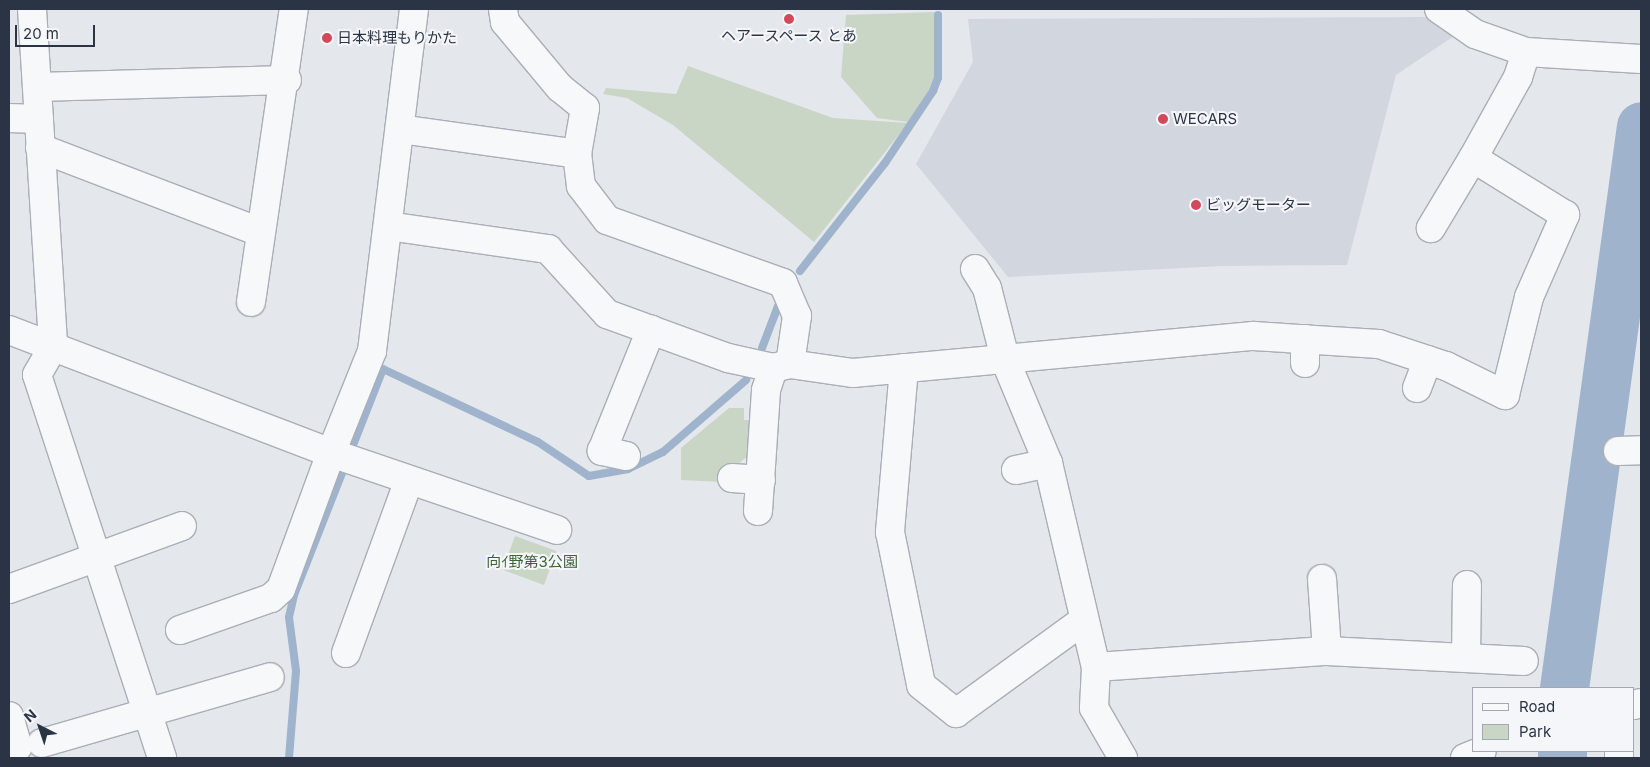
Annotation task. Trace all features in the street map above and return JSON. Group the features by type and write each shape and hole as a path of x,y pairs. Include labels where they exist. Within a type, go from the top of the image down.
{"street":[{"path":"32,9 54,347 37,374 162,758"},
{"path":"251,302 260,232 287,80 294,9"},
{"path":"180,630 270,598 281,589 339,456 372,351 414,9"},
{"path":"503,9 505,22 560,88 584,108 577,154 581,186 607,220 783,284 797,316 781,366 766,390 758,511"},
{"path":"1439,9 1475,34 1526,52 1637,58"},
{"path":"1431,228 1474,158 1518,77 1526,52"},
{"path":"37,87 287,80"},
{"path":"9,118 38,119"},
{"path":"400,130 577,154"},
{"path":"40,148 260,232"},
{"path":"388,226 548,249 607,314 728,358 781,366 853,373 1006,362 1253,336 1305,351 1379,344 1428,360 1502,403 1529,296 1564,215 1474,158"},
{"path":"975,269 987,288 1006,362 1048,463 1096,667 1094,708 1122,758"},
{"path":"9,330 339,456 409,480 528,510 557,530"},
{"path":"626,456 602,451 651,330"},
{"path":"1417,388 1428,360"},
{"path":"904,368 890,532 921,685 956,713 1084,620"},
{"path":"1016,470 1048,463"},
{"path":"732,478 761,480"},
{"path":"346,653 409,480"},
{"path":"9,589 182,526"},
{"path":"1322,579 1326,651"},
{"path":"1466,656 1467,585"},
{"path":"1096,667 1326,651 1466,656 1524,661"},
{"path":"9,716 30,745 147,714 270,677"},
{"path":"1465,758 1480,752"}],"shaded area":[{"name":"WECARS","path":"1429,17 1457,34 1396,75 1347,265 1222,266 1008,277 916,164 973,62 968,19"}],"green space":[{"path":"935,12 934,79 927,94 908,122 877,118 841,77 846,15"},
{"path":"688,66 833,118 908,123 814,242 673,125 627,98 603,94 606,88 676,94"},
{"path":"729,408 744,408 744,420 750,420 748,456 739,463 724,464 723,482 681,480 681,448"},
{"name":"向ｲ野第3公園","path":"515,536 556,551 544,585 503,570"}],"waterway":[{"path":"800,271 885,163 933,91 938,78 938,15"},
{"path":"1564,687 1641,126"},
{"path":"762,348 778,306"},
{"path":"289,758 296,671 289,617 294,595 383,369 538,442 589,476 628,469 663,452 746,380"},
{"path":"1562,752 1562,758"}],"place":[{"name":"ヘアースペース とあ","path":"789,19"},
{"name":"日本料理もりかた","path":"327,38"},
{"name":"WECARS","path":"1163,119"},
{"name":"ビッグモーター","path":"1196,205"}]}
